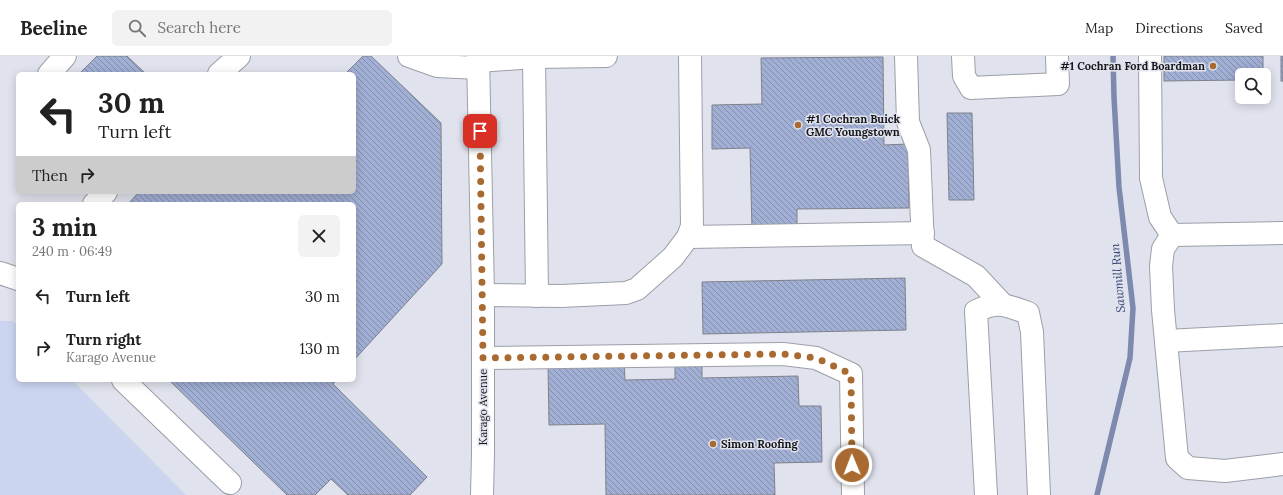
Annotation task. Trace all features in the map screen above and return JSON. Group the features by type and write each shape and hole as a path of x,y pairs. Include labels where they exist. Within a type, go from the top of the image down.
{"street":[{"path":"51,72 65,56"},
{"path":"221,72 239,56"},
{"path":"409,56 437,66 534,57 606,56"},
{"path":"482,295 561,296 626,293 637,290 673,257 688,237 692,226 690,56"},
{"path":"906,56 908,122 919,150 923,246 976,276 1002,304"},
{"path":"963,56 964,76 971,88 1058,84 1057,56"},
{"path":"1150,56 1151,178 1160,218 1172,235"},
{"path":"534,57 537,296"},
{"name":"Karago Avenue","path":"478,62 483,358 482,495"},
{"path":"96,202 104,194"},
{"path":"688,237 922,233"},
{"path":"1172,235 1283,233"},
{"path":"1172,235 1163,249 1161,266 1163,310 1177,458 1188,468 1224,471 1283,464"},
{"path":"0,273 16,278"},
{"path":"986,495 976,311 988,305 1002,304 1028,313 1032,332 1039,495"},
{"path":"1166,342 1283,335"},
{"path":"483,358 783,354 816,358 851,374 853,495"},
{"path":"125,382 230,483"}],"shaded area":[{"path":"0,321 13,321 16,324 16,382 74,382 186,495 0,495"}],"building":[{"path":"97,56 127,56 144,72 81,72"},
{"path":"363,56 371,56 441,123 442,264 356,358 356,202 130,202 137,194 356,194 356,72 347,72"},
{"name":"#1 Cochran Ford Boardman","path":"1164,56 1263,56 1263,68 1235,68 1235,80 1164,81"},
{"path":"1281,56 1283,56 1283,81 1281,81"},
{"name":"#1 Cochran Buick GMC Youngstown","path":"883,57 884,145 908,144 909,208 797,209 797,227 752,229 750,148 712,149 712,105 762,104 761,58"},
{"path":"947,113 972,113 974,200 949,200"},
{"path":"905,278 906,330 703,334 702,282"},
{"name":"Simon Roofing","path":"624,362 625,380 675,379 675,366 702,366 702,378 798,376 799,406 821,406 822,462 774,463 775,495 606,495 605,424 549,425 548,363"},
{"path":"171,382 334,382 333,384 427,477 410,495 348,495 331,479 315,495 287,495"}],"waterway":[{"name":"Sawmill Run","path":"1097,495 1130,358 1133,308 1119,187 1113,56"}],"place":[{"name":"#1 Cochran Ford Boardman","path":"1213,66"},
{"name":"#1 Cochran Buick GMC Youngstown","path":"798,125"},
{"name":"Simon Roofing","path":"713,444"}],"route":[{"path":"480,131 483,358 591,358 783,354 816,358 851,374 852,465"}]}
